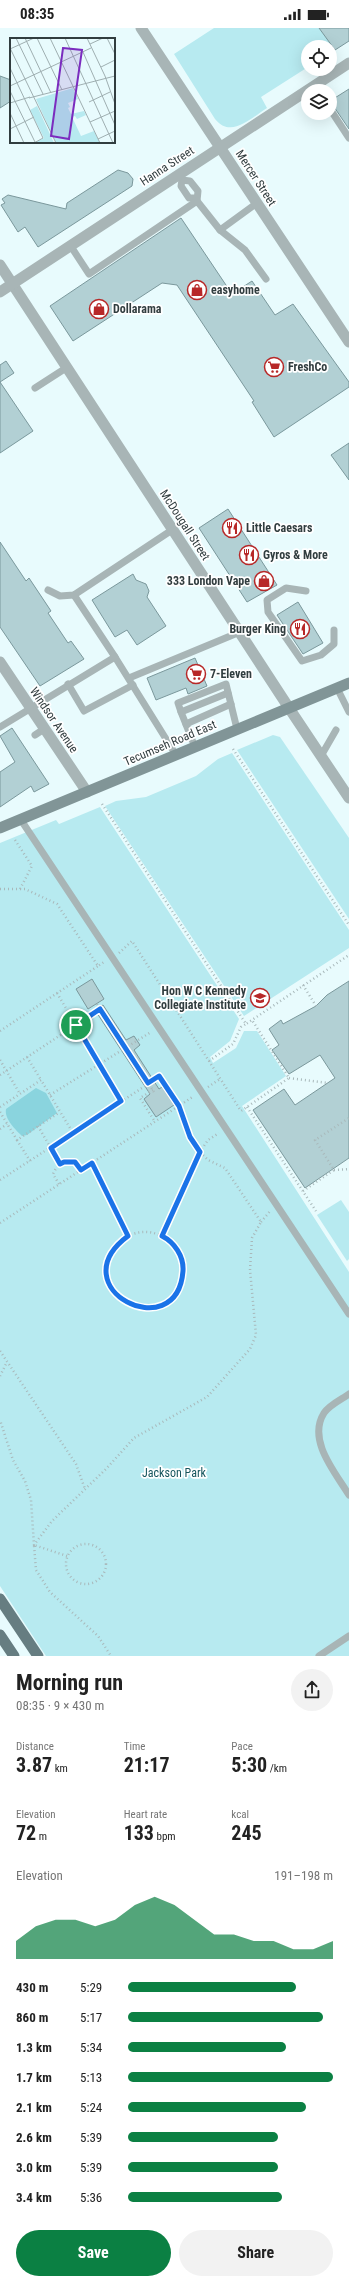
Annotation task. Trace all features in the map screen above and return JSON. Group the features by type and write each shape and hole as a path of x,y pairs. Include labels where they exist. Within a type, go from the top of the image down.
{"main road":[{"name":"Tecumseh Road East","path":"0,828 349,683"},
{"path":"0,1599 38,1656"},
{"path":"0,1635 14,1656"}],"street":[{"name":"Mercer Street","path":"141,28 349,342"},
{"name":"Hanna Street","path":"322,84 349,63"},
{"name":"Hanna Street","path":"0,292 70,245 180,178 220,147 301,98"},
{"name":"McDougall Street","path":"0,265 172,530 349,798"},
{"name":"Windsor Avenue","path":"0,662 30,707 40,732 87,792"}],"lane":[{"path":"337,120 349,138"},
{"path":"70,245 89,274 197,200 198,191 190,181 180,178 180,186 189,198 197,200 220,230 245,250 266,279"},
{"path":"220,230 257,203"},
{"path":"35,388 66,368"},
{"path":"48,590 60,596 74,595 172,530"},
{"path":"306,591 286,588 267,600 268,612 302,660 321,655 334,644 334,630"},
{"path":"74,595 116,657 176,755"},
{"path":"128,678 240,632"},
{"path":"0,727 68,684 116,657"},
{"path":"68,684 84,711 133,685"},
{"path":"195,747 178,704 226,684 238,729"},
{"path":"337,688 349,712"},
{"path":"186,724 231,704"},
{"path":"321,756 336,730"},
{"path":"21,820 349,1314"},
{"path":"349,1394 325,1412 317,1430 324,1454 349,1494"},
{"path":"319,1656 349,1636"}],"path":[{"path":"233,749 349,925"},
{"path":"102,804 246,1024"},
{"path":"15,840 32,866 20,889"},
{"path":"0,889 26,889 57,904 98,966"},
{"path":"118,953 132,941 241,1111 289,1078 328,1083"},
{"path":"209,1061 233,1044 241,1027 349,954"},
{"path":"0,1031 106,960"},
{"path":"303,985 316,1006"},
{"path":"57,993 121,1101"},
{"path":"96,1004 154,1091 140,1098 155,1122"},
{"path":"0,1075 100,1009"},
{"path":"252,1020 289,1078"},
{"path":"50,1095 150,1032"},
{"path":"27,1057 73,1133"},
{"path":"0,1060 20,1094"},
{"path":"0,1180 159,1076 179,1106 190,1137 200,1152 208,1160 225,1168 261,1222"},
{"path":"207,1088 220,1079"},
{"path":"0,1107 41,1080"},
{"path":"0,1223 193,1097"},
{"path":"247,1107 316,1211"},
{"path":"0,1112 30,1161"},
{"path":"17,1140 60,1112"},
{"path":"334,1170 315,1140 349,1118"},
{"path":"0,1129 7,1124"},
{"path":"38,1126 60,1164"},
{"path":"162,1236 200,1152 208,1140"},
{"path":"59,1184 53,1174 56,1166 64,1162 75,1162 81,1170"},
{"path":"92,1163 128,1236"},
{"path":"303,1191 334,1170 349,1169"},
{"path":"34,1545 52,1521 134,1438 207,1397 250,1349 256,1335 250,1270 252,1238 261,1222 269,1212"},
{"path":"139,1232 152,1233 162,1236 173,1244 180,1255 183,1267 182,1279 178,1290 169,1300 159,1306 146,1308 133,1306 122,1301 113,1291 108,1280 107,1267 110,1255 117,1244 128,1236 139,1232"},
{"path":"0,1352 76,1464 85,1489"},
{"path":"0,1376 7,1362"},
{"path":"0,1420 13,1460 25,1481 31,1500 36,1570 50,1592 98,1636 112,1656"},
{"path":"82,1544 95,1546 104,1555 106,1561 104,1574 94,1584 87,1585 74,1581 66,1570 67,1556 76,1546 82,1544"},
{"path":"34,1545 67,1556"}],"green space":[{"path":"214,28 326,28 331,40 301,40 301,71 261,97 267,108 248,121 234,127 221,125 215,119 174,54"},
{"path":"273,735 280,737 349,838 349,919 237,750"},
{"path":"232,753 349,930 349,948 244,1016 105,806 116,801 146,797 196,776 218,759"},
{"name":"Jackson Park","path":"100,807 239,1019 230,1041 210,1057 213,1063 236,1048 244,1031 257,1031 286,1076 242,1106 349,1272 349,1656 46,1656 0,1586 0,843 56,820 59,824"},
{"path":"341,1200 349,1212 349,1259 347,1261 317,1215"}],"shaded area":[{"path":"36,1088 46,1093 57,1113 27,1135 22,1136 7,1117 6,1109"}],"building":[{"path":"319,28 349,28 349,41 337,49 337,40 328,40"},
{"path":"0,76 10,80 10,102 0,108"},
{"path":"349,89 349,129 337,111 337,97"},
{"path":"118,170 128,173 133,179 132,186 38,247 25,227 18,232 1,205 5,203 2,199 8,195 66,209 67,203"},
{"path":"181,218 232,294 252,281 275,315 293,304 349,382 349,387 274,437 252,402 254,401 177,285 162,283 73,341 50,306"},
{"path":"6,361 14,373 0,382 0,365"},
{"path":"0,382 33,431 0,453"},
{"path":"349,443 349,480 331,455"},
{"path":"228,509 277,585 247,602 199,528"},
{"path":"0,542 26,581 29,578 51,611 48,613 68,643 71,641 84,659 40,686 0,627"},
{"path":"133,574 136,580 146,584 149,591 147,597 166,626 137,645 127,630 115,637 92,600"},
{"name":"Burger King","path":"298,602 323,643 303,654 277,615"},
{"path":"195,658 207,686 188,694 186,688 156,700 147,678"},
{"path":"12,728 49,784 34,792 31,786 0,807 0,772 15,762 0,736"},
{"path":"92,979 104,999 88,1009 76,989"},
{"path":"349,981 349,1158 305,1188 253,1110 284,1089 295,1105 335,1078 320,1055 289,1074 272,1050 279,1045 269,1029 281,1020 283,1024 316,1006 327,995"},
{"path":"103,1005 126,1040 134,1036 140,1045 134,1050 159,1089 162,1087 174,1105 156,1117 144,1099 150,1094 95,1010"}],"place":[{"name":"easyhome","path":"197,290"},
{"name":"Dollarama","path":"99,309"},
{"name":"FreshCo","path":"274,367"},
{"name":"Little Caesars","path":"232,528"},
{"name":"Gyros & More","path":"249,555"},
{"name":"333 London Vape","path":"264,581"},
{"name":"Burger King","path":"300,629"},
{"name":"7-Eleven","path":"196,674"},
{"name":"Hon W C Kennedy Collegiate Institute","path":"260,998"}],"route":[{"path":"100,1009 148,1083 159,1076 179,1106 183,1122 190,1137 200,1152 162,1236 173,1244 180,1255 183,1267 182,1279 178,1290 169,1300 159,1306 146,1308 133,1306 122,1301 113,1291 108,1280 107,1267 110,1255 117,1244 128,1236 92,1163 81,1170 75,1162 64,1162 60,1164 51,1148 121,1101 76,1025 100,1009"}]}
